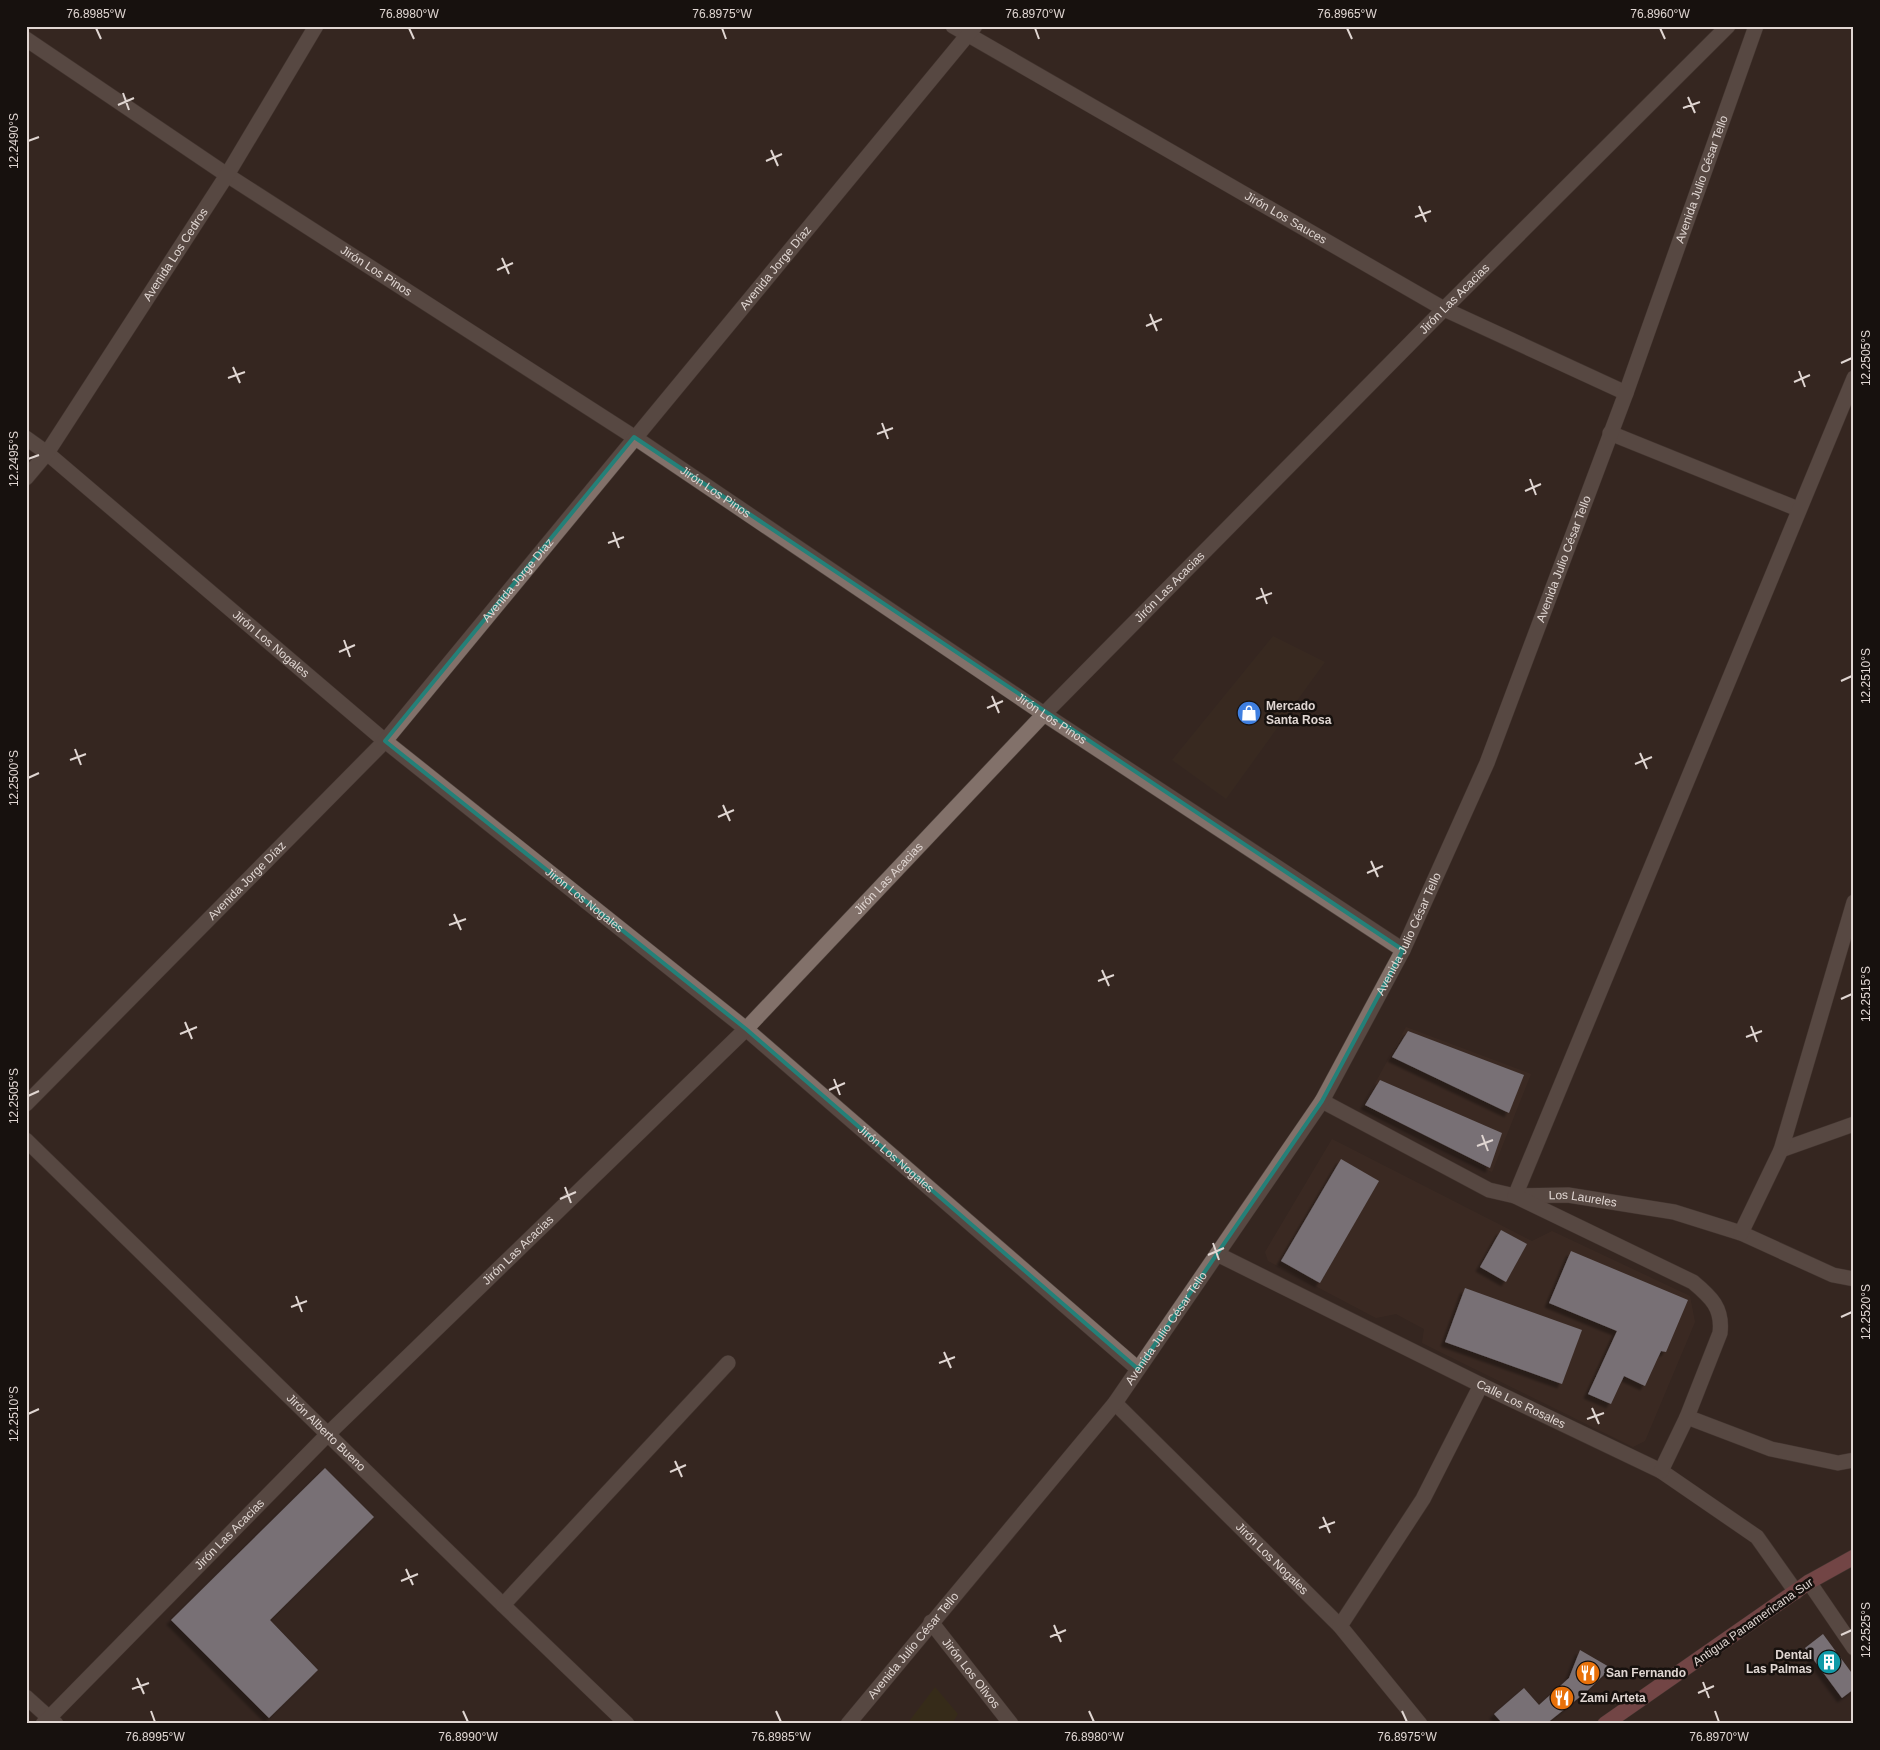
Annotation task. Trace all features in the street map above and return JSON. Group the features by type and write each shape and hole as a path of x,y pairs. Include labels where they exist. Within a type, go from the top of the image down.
{"main road":[{"name":"Antigua Panamericana Sur","path":"1605,1724 1810,1582 1854,1557"}],"street":[{"name":"Avenida Los Cedros","path":"26,478 47,453 227,174 316,26"},
{"name":"Jirón Los Sauces","path":"953,26 971,30 1444,309 1626,393"},
{"name":"Jirón Las Acacias","path":"49,1722 328,1434 746,1029 1044,714 1444,309 1728,26"},
{"name":"Avenida Julio César Tello","path":"848,1724 1115,1402 1322,1101 1403,950 1487,763 1626,393 1756,26"},
{"name":"Avenida Jorge Díaz","path":"26,1104 385,741 971,30"},
{"name":"Jirón Los Pinos","path":"26,39 227,174 634,437 1044,714 1403,950"},
{"path":"1661,1471 1687,1417 1720,1333 1721,1323 1718,1309 1709,1295 1693,1282 1515,1196 1798,509 1854,378"},
{"path":"1610,433 1798,509"},
{"name":"Jirón Los Nogales","path":"26,438 47,453 385,741 746,1029 1138,1369"},
{"path":"1740,1233 1781,1150 1854,902"},
{"name":"Los Laureles","path":"1322,1101 1489,1190 1515,1196 1568,1195 1674,1212 1740,1233 1833,1275 1854,1279"},
{"path":"1781,1150 1854,1124"},
{"name":"Jirón Alberto Bueno","path":"26,1140 627,1724"},
{"name":"Calle Los Rosales","path":"1217,1254 1661,1471 1757,1537 1796,1592"},
{"path":"503,1605 728,1363"},
{"path":"1340,1626 1423,1499 1482,1385"},
{"name":"Jirón Los Nogales","path":"1115,1402 1340,1626 1420,1724"},
{"path":"1687,1417 1771,1449 1838,1463 1854,1460"},
{"path":"1810,1582 1854,1648"},
{"name":"Jirón Los Olivos","path":"931,1622 1011,1724"},
{"path":"26,1697 49,1722"}],"highlighted area":[{"path":"634,437 1403,950 1322,1101 1138,1369 746,1029 385,741"}],"shaded area":[{"name":"Mercado Santa Rosa","path":"1273,636 1325,662 1226,799 1172,760"},
{"path":"1406,1027 1531,1074 1492,1172 1431,1144 1362,1107"},
{"path":"1332,1139 1532,1241 1552,1231 1690,1296 1695,1322 1645,1441 1633,1447 1422,1343 1424,1329 1396,1314 1376,1318 1268,1261 1265,1252"}],"sand":[{"path":"935,1687 958,1714 952,1724 907,1724"}],"building":[{"path":"1408,1031 1524,1075 1509,1113 1392,1057"},
{"path":"1380,1080 1502,1133 1490,1168 1365,1105"},
{"path":"1341,1159 1379,1181 1320,1283 1281,1261"},
{"path":"1501,1230 1527,1244 1506,1282 1480,1267"},
{"path":"1571,1251 1688,1300 1666,1352 1661,1351 1645,1386 1624,1376 1611,1404 1588,1394 1617,1331 1549,1303"},
{"path":"1465,1288 1582,1330 1562,1384 1445,1342"},
{"path":"325,1468 374,1517 270,1620 318,1670 269,1718 171,1620"},
{"name":"Dental Las Palmas","path":"1823,1634 1854,1676 1854,1689 1842,1698 1805,1648"},
{"path":"1580,1650 1611,1668 1586,1692 1546,1724 1503,1724 1494,1714 1524,1688 1539,1705 1569,1678"}],"place":[{"name":"Mercado Santa Rosa","path":"1249,713"},
{"name":"Dental Las Palmas","path":"1829,1662"},
{"name":"San Fernando","path":"1588,1673"},
{"name":"Zami Arteta","path":"1562,1698"}]}
